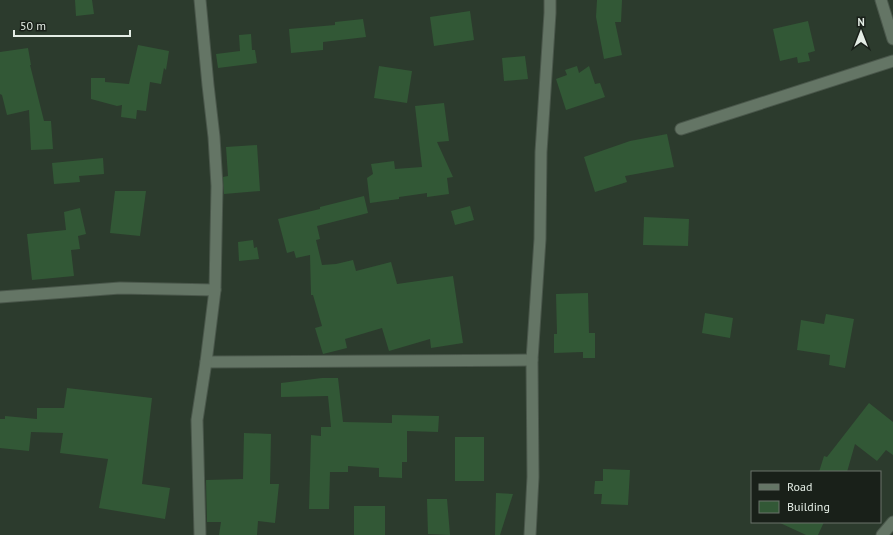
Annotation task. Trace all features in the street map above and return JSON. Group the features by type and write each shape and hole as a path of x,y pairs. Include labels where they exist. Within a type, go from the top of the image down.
{"street":[{"path":"200,0 215,144 217,194 215,290 197,420 200,535"},
{"path":"530,535 533,477 532,360 540,239 541,152 550,0"},
{"path":"881,0 893,39"},
{"path":"681,129 893,60"},
{"path":"0,297 120,288 215,290"},
{"path":"206,362 532,360"},
{"path":"882,535 893,522"}],"building":[{"path":"75,0 92,0 94,14 76,16"},
{"path":"597,0 622,0 621,22 615,22 622,55 604,59 596,17"},
{"path":"470,11 474,40 434,46 430,17"},
{"path":"363,19 366,37 323,42 323,50 291,53 289,29 335,25 335,22"},
{"path":"808,21 815,51 808,53 810,61 798,63 797,57 780,61 773,29"},
{"path":"251,34 252,50 255,50 257,63 218,68 216,54 240,51 239,35"},
{"path":"138,45 169,51 166,70 164,68 161,84 150,82 146,111 137,110 136,119 121,117 122,105 117,106 91,99 91,78 105,78 105,82 129,84"},
{"path":"28,48 30,65 44,121 51,121 53,149 31,150 29,110 7,115 2,95 0,94 0,52"},
{"path":"525,56 528,79 504,81 502,58"},
{"path":"379,66 412,71 407,103 374,98"},
{"path":"577,66 579,73 589,66 595,84 600,83 605,97 566,110 556,79 567,75 565,70"},
{"path":"444,103 449,141 437,142 453,177 447,178 449,194 427,197 427,193 370,203 367,178 373,174 371,164 394,161 395,169 422,167 415,106"},
{"path":"667,134 674,167 625,176 627,182 595,192 584,157 630,141"},
{"path":"257,145 260,191 224,194 223,177 228,176 226,147"},
{"path":"103,158 104,174 79,176 80,182 54,184 52,163"},
{"path":"115,191 146,191 140,236 110,233"},
{"path":"364,196 368,213 317,226 320,239 316,240 322,265 336,264 353,260 356,271 391,262 397,284 453,276 463,343 431,348 430,339 389,351 382,328 345,339 347,348 323,354 315,328 322,326 313,295 311,295 310,255 296,258 294,251 287,253 278,219"},
{"path":"470,206 474,220 455,225 451,211"},
{"path":"80,208 86,234 78,236 80,249 71,250 74,276 32,280 27,234 66,230 64,212"},
{"path":"644,217 689,219 688,246 643,245"},
{"path":"253,240 254,248 257,247 259,259 239,261 238,242"},
{"path":"588,293 589,333 595,333 595,358 583,358 583,352 554,353 554,334 557,334 556,294"},
{"path":"705,313 733,318 730,338 702,333"},
{"path":"826,314 854,319 845,368 829,365 830,355 797,350 801,320 824,324"},
{"path":"322,378 338,378 343,422 392,423 392,415 439,416 438,432 407,431 407,462 402,462 402,478 379,477 379,468 348,466 348,472 330,472 329,509 309,509 311,435 321,436 321,427 331,427 328,396 281,397 281,383"},
{"path":"67,388 152,398 142,484 170,488 165,519 99,508 108,459 60,453 63,433 31,432 29,451 0,448 0,419 5,419 5,416 37,419 37,408 64,408"},
{"path":"869,403 893,422 893,455 886,450 877,461 855,444 847,471 819,471 824,456 827,457"},
{"path":"244,433 271,434 270,484 279,484 275,523 258,521 257,535 219,535 221,522 207,522 206,480 243,479"},
{"path":"455,437 484,437 484,481 455,481"},
{"path":"603,469 630,470 628,505 601,504 602,494 594,494 595,481 603,481"},
{"path":"496,493 513,494 500,535 495,535"},
{"path":"427,499 447,499 450,535 428,534"},
{"path":"354,506 385,506 385,535 354,535"},
{"path":"780,523 824,523 818,535 806,535"}]}
